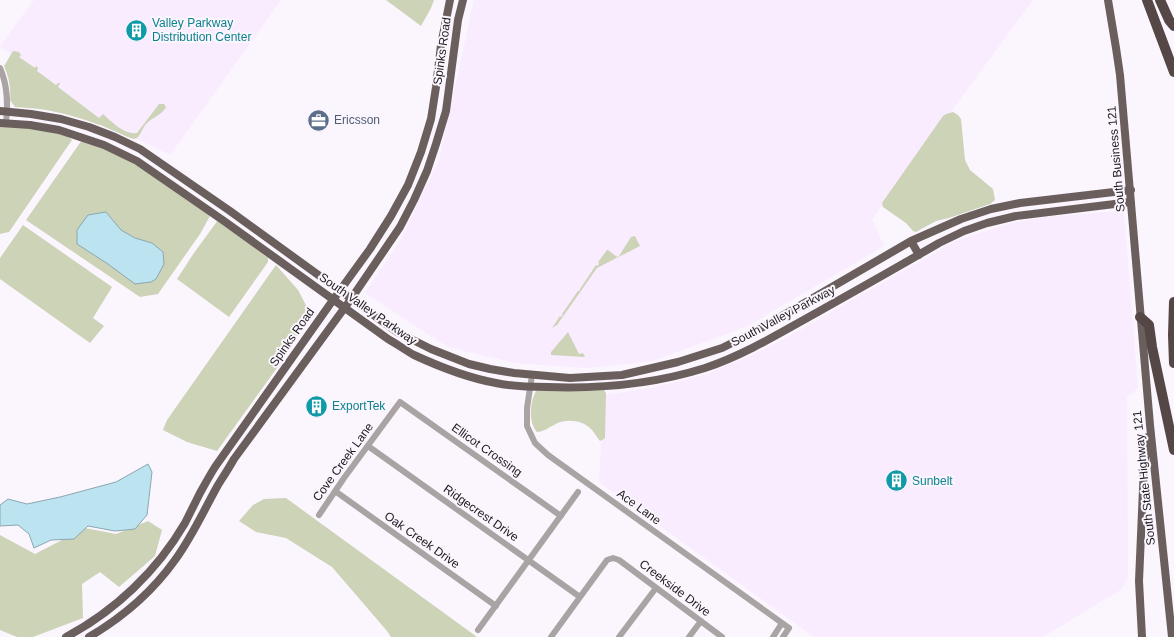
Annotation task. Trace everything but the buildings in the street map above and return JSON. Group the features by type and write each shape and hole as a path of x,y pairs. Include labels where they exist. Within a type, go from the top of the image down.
{"highway":[{"path":"1147,0 1174,72"},
{"path":"1160,0 1169,20 1174,26"},
{"path":"1174,302 1174,363"},
{"path":"1140,317 1149,325 1152,347 1174,450"}],"main road":[{"name":"Spinks Road","path":"66,637 106,612 126,596 148,573 169,546 185,523 200,492 215,467 370,249 391,216 408,185 421,152 431,119 442,39 450,0"},
{"name":"Spinks Road","path":"89,637 104,629 130,609 158,582 176,559 234,460 351,299 400,227 422,182 446,111 458,20 463,0"},
{"name":"South Business 121","path":"1108,0 1120,75 1132,202 1140,317"},
{"path":"439,61 453,62"},
{"name":"South Valley Parkway","path":"4,112 61,118 115,136 140,149 224,207 397,332 431,349 469,364 514,373 570,378 622,375 678,362 722,348 758,330 911,241 961,219 991,209 1020,203 1130,190"},
{"name":"South Valley Parkway","path":"3,123 30,125 59,130 104,145 132,159 217,216 388,339 413,354 465,375 516,387 599,388 635,384 682,374 706,367 764,342 964,231 987,223 1016,216 1132,202"},
{"path":"132,159 140,149"},
{"path":"217,216 224,207"},
{"path":"911,241 919,255"},
{"name":"South State Highway 121","path":"1140,317 1172,637"},
{"path":"678,362 682,374"},
{"path":"246,422 256,429"},
{"path":"1142,637 1139,581 1144,466 1150,425"}],"street":[{"path":"0,68 4,76 7,92 3,123"},
{"name":"Ace Lane","path":"532,375 527,408 527,426 535,444 789,628 783,637"},
{"name":"Cove Creek Lane","path":"319,515 400,402"},
{"name":"Ellicot Crossing","path":"400,402 561,516"},
{"name":"Ridgecrest Drive","path":"368,446 580,597"},
{"name":"Oak Creek Drive","path":"335,491 496,606"},
{"path":"478,630 578,492"},
{"name":"Creekside Drive","path":"580,597 607,560 613,558 619,560 722,637"},
{"path":"619,637 656,588"},
{"path":"551,637 580,597"},
{"path":"689,637 701,621"},
{"path":"773,637 782,623"}],"shaded area":[{"path":"34,0 281,0 170,155 101,121 0,46"},
{"path":"474,0 1033,0 872,219 884,246 746,327 652,361 587,368 515,363 448,347 365,293 401,239 439,160"},
{"path":"1120,211 1124,214 1138,388 1127,396 1128,577 1122,589 1043,637 814,637 599,482 604,395 651,388 704,375 750,356 786,338 955,241 1015,222 1047,217"}],"green space":[{"path":"386,0 434,0 421,26"},
{"path":"13,51 19,52 21,55 19,57 35,68 36,66 38,68 37,71 56,85 60,83 58,87 99,118 103,114 118,127 127,132 137,133 159,104 164,104 166,107 162,112 147,123 140,135 134,139 80,118 40,109 15,107 10,100 9,83 4,66"},
{"path":"953,112 961,119 965,160 970,170 993,189 995,200 990,204 936,221 916,232 883,207 882,203 943,116"},
{"path":"0,126 27,127 49,130 58,132 72,140 9,232 0,234"},
{"path":"82,140 108,149 141,168 210,216 200,234 158,294 140,297 26,220"},
{"path":"218,220 268,258 268,262 229,317 177,279"},
{"path":"23,225 112,287 93,318 104,326 90,343 0,279 0,258"},
{"path":"635,236 640,246 597,268 557,325 552,328 560,316 561,317 563,315 562,314 596,265 598,266 598,262 607,250 617,257 619,256 631,237"},
{"path":"276,265 298,290 310,313 287,354 217,451 187,442 163,430 167,420"},
{"path":"568,332 579,354 583,353 585,357 551,355 551,352"},
{"path":"604,390 606,393 604,439 600,441 592,430 584,424 574,421 564,421 539,432 537,432 534,428 531,418 531,406 536,391"},
{"path":"286,498 477,637 391,637 332,567 286,538 256,532 239,521 253,505 264,499"},
{"path":"148,521 162,530 155,556 119,587 100,572 82,584 83,618 33,637 17,637 0,630 0,535 35,554 85,528 116,534"}],"water":[{"path":"106,212 121,230 135,238 152,243 163,252 164,264 156,279 151,282 135,284 77,244 77,230 88,215"},
{"path":"148,464 152,472 147,515 135,529 115,531 88,526 74,539 51,540 34,548 29,534 18,525 0,526 0,505 8,499 27,504 60,497 116,482"}],"place":[{"name":"Valley Parkway Distribution Center","path":"136,30"},
{"name":"Ericsson","path":"319,120"},
{"name":"ExportTek","path":"316,406"},
{"name":"Sunbelt","path":"896,481"}]}
